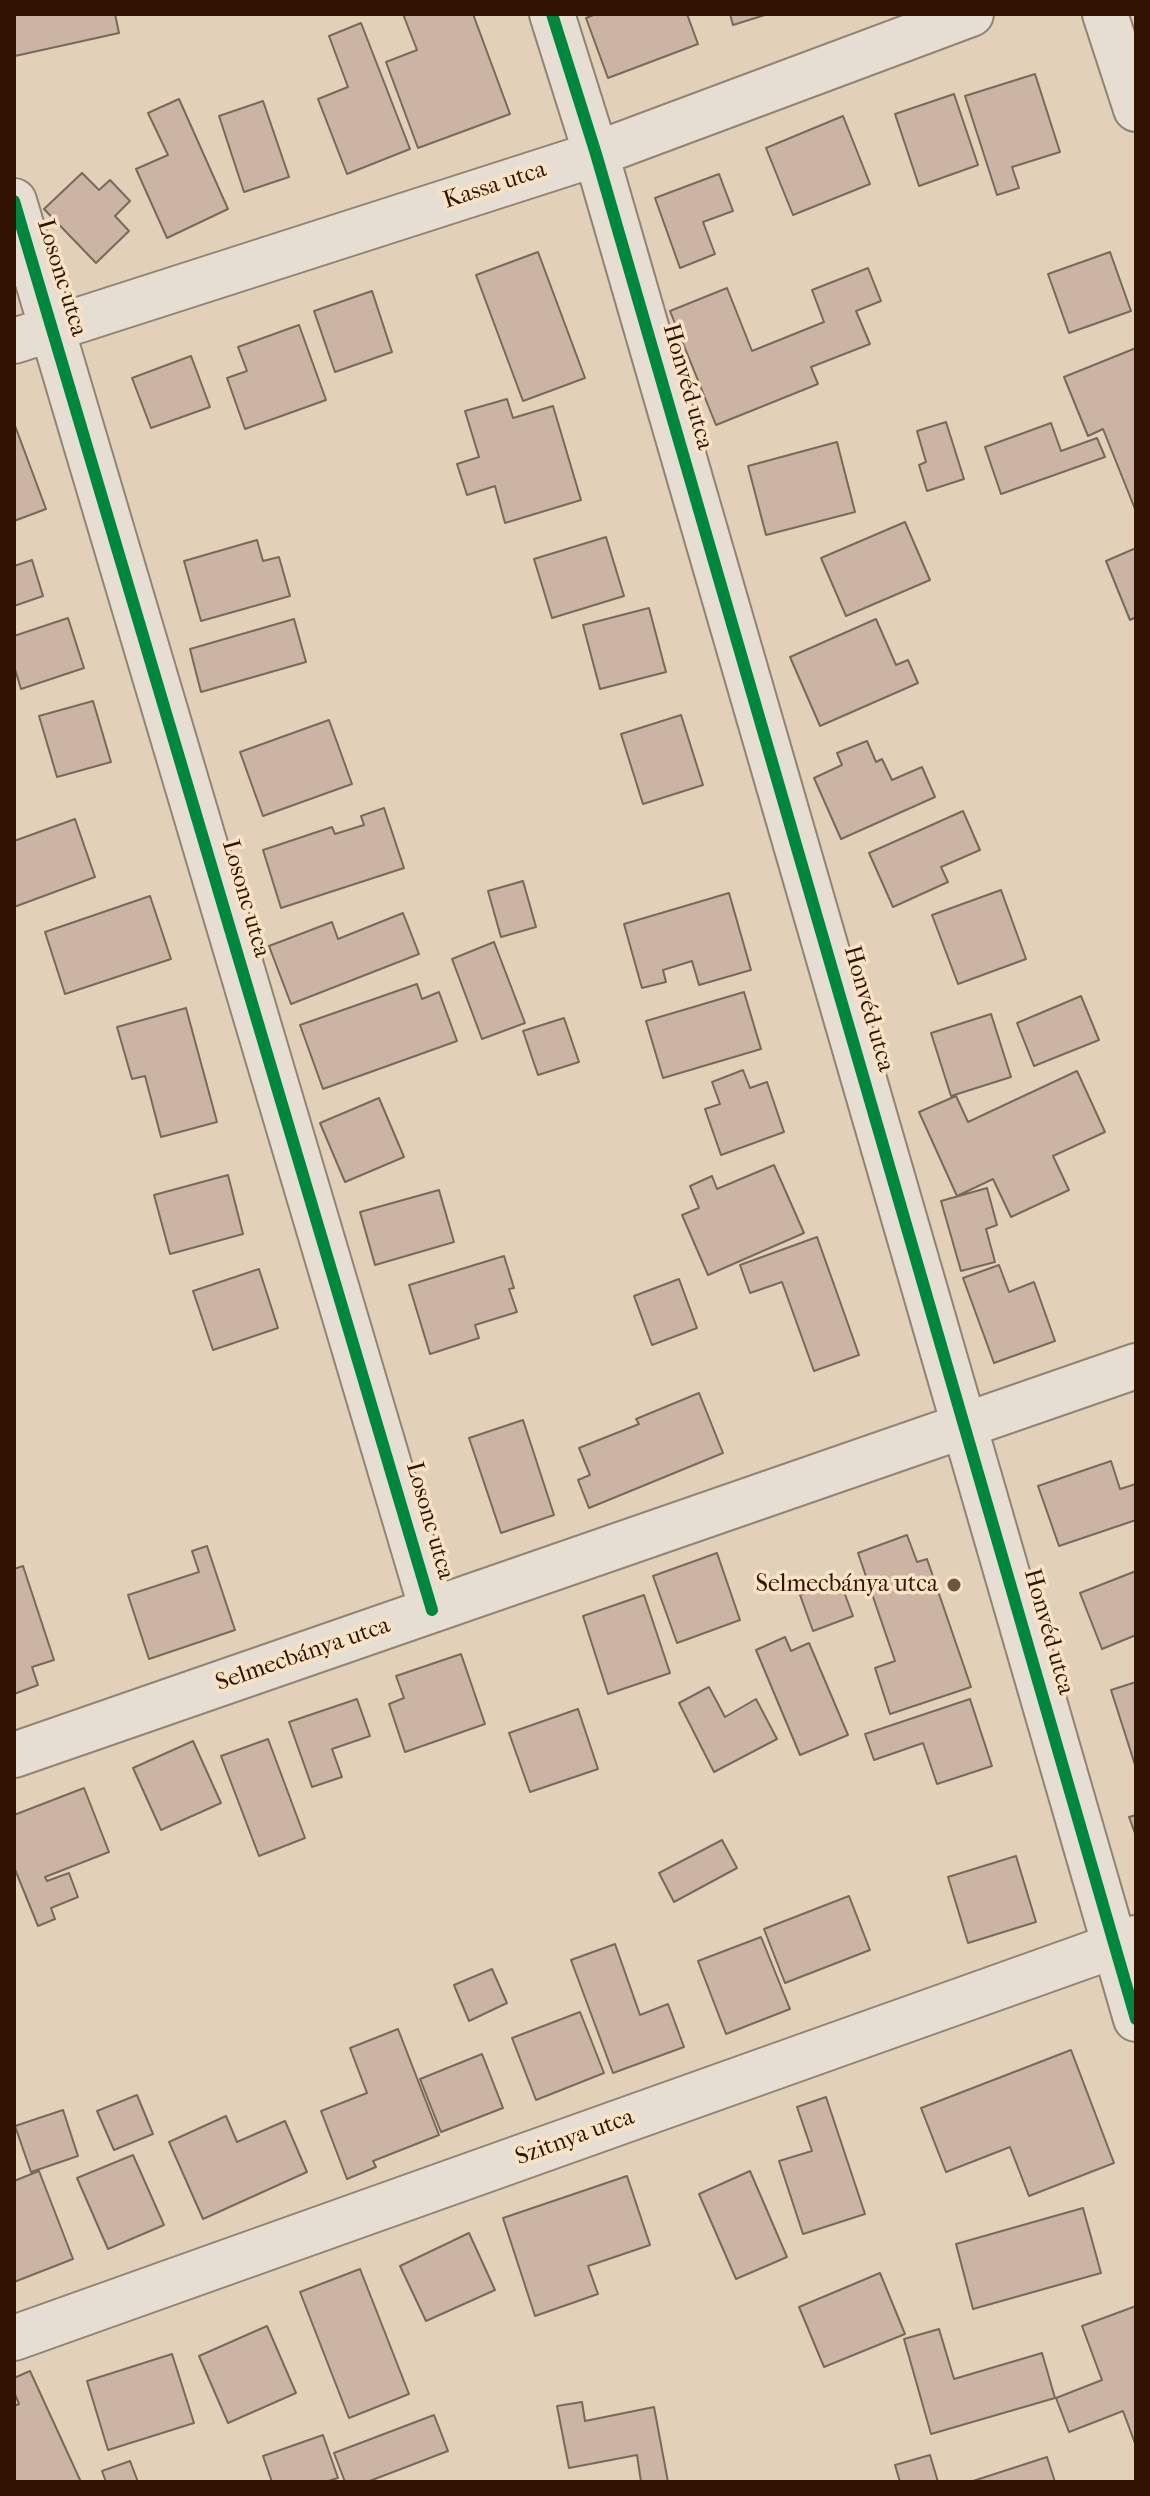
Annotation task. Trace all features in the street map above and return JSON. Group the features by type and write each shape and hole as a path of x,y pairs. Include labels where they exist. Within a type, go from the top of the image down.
{"street":[{"name":"Honvéd utca","path":"552,14 596,154 966,1424 1126,1942 1136,2019"},
{"name":"Kassa utca","path":"34,334 596,154 971,14"},
{"path":"1105,14 1136,109"},
{"name":"Losonc utca","path":"14,201 34,334 432,1610"},
{"name":"Selmecbánya utca","path":"14,1755 1136,1366"},
{"name":"Szitnya utca","path":"14,2338 1126,1942"}],"building":[{"path":"14,14 115,14 119,33 15,56"},
{"path":"403,14 473,14 510,114 418,148 386,62 417,50"},
{"path":"596,14 687,14 698,44 608,78 586,18"},
{"path":"730,14 768,14 733,25"},
{"path":"361,23 410,149 347,174 318,99 348,87 329,36"},
{"path":"1035,74 1060,152 1012,167 1019,188 997,195 965,96"},
{"path":"954,94 978,165 919,186 895,114"},
{"path":"179,99 228,209 167,238 136,169 168,155 148,113"},
{"path":"263,101 289,177 244,192 219,116"},
{"path":"843,116 870,184 793,215 766,148"},
{"path":"82,173 99,190 110,180 130,201 115,216 129,231 96,263 44,209"},
{"path":"719,174 733,211 703,222 715,254 680,268 655,198"},
{"path":"538,252 585,378 523,401 476,275"},
{"path":"1110,252 1131,311 1069,333 1048,274"},
{"path":"868,268 881,301 856,311 870,344 811,367 818,384 716,425 670,311 727,288 752,351 824,322 812,290"},
{"path":"372,291 392,352 335,372 314,311"},
{"path":"299,325 326,400 245,429 227,378 247,371 238,347"},
{"path":"1136,348 1135,509 1103,429 1088,436 1064,377"},
{"path":"191,356 210,407 151,428 132,378"},
{"path":"507,399 513,418 553,406 581,500 505,523 495,486 467,495 457,464 479,457 465,411"},
{"path":"946,422 964,479 927,491 919,465 926,462 917,431"},
{"path":"14,423 46,509 14,521"},
{"path":"1051,423 1061,451 1097,438 1105,457 1001,494 985,447"},
{"path":"837,442 855,512 766,535 748,466"},
{"path":"905,522 930,580 846,616 821,558"},
{"path":"606,537 624,596 552,618 534,559"},
{"path":"257,540 263,561 279,557 290,596 201,621 184,561"},
{"path":"1136,548 1136,617 1130,620 1106,561"},
{"path":"32,560 43,596 14,606 14,566"},
{"path":"649,608 666,672 600,689 583,625"},
{"path":"68,618 84,668 21,689 14,666 14,636"},
{"path":"294,619 306,662 201,692 190,649"},
{"path":"876,619 896,665 908,660 918,683 820,726 790,657"},
{"path":"93,701 111,762 57,777 39,716"},
{"path":"681,715 703,785 643,804 621,734"},
{"path":"329,720 352,784 263,816 240,752"},
{"path":"867,741 876,762 882,759 892,780 922,767 935,797 841,839 814,778 842,765 837,753"},
{"path":"384,808 404,868 281,908 263,850 332,827 335,834 364,825 361,816"},
{"path":"963,811 980,850 941,867 948,882 893,907 869,853"},
{"path":"75,819 95,877 14,907 14,841"},
{"path":"523,881 536,927 501,937 488,891"},
{"path":"1001,890 1026,959 958,984 932,915"},
{"path":"729,893 751,970 699,985 692,961 663,970 666,982 642,988 624,924"},
{"path":"150,896 171,959 65,994 45,932"},
{"path":"403,913 419,954 291,1004 269,946 332,922 338,939"},
{"path":"494,942 525,1023 482,1039 452,959"},
{"path":"417,984 422,999 439,992 457,1041 323,1089 300,1025"},
{"path":"744,992 761,1049 663,1078 646,1021"},
{"path":"1081,996 1099,1040 1034,1066 1017,1023"},
{"path":"186,1008 217,1122 161,1137 145,1076 132,1079 117,1027"},
{"path":"991,1014 1011,1077 951,1096 931,1033"},
{"path":"564,1018 579,1062 538,1075 523,1031"},
{"path":"743,1070 750,1088 767,1082 784,1132 721,1155 705,1109 720,1104 712,1082"},
{"path":"1077,1071 1105,1132 1053,1156 1069,1190 1011,1217 993,1179 957,1196 919,1112 956,1096 968,1122"},
{"path":"379,1098 404,1157 345,1182 320,1123"},
{"path":"774,1165 804,1233 708,1275 682,1215 699,1208 690,1186 712,1176 717,1189"},
{"path":"228,1175 243,1234 170,1254 154,1195"},
{"path":"987,1188 997,1225 986,1229 995,1262 961,1271 941,1201"},
{"path":"439,1190 454,1242 375,1265 360,1212"},
{"path":"817,1237 859,1355 814,1371 782,1282 750,1293 740,1265"},
{"path":"504,1256 514,1288 509,1289 517,1312 475,1325 479,1338 430,1354 409,1285"},
{"path":"999,1265 1009,1292 1034,1282 1055,1341 994,1363 963,1278"},
{"path":"259,1269 278,1328 213,1350 193,1291"},
{"path":"679,1279 697,1328 652,1345 634,1296"},
{"path":"699,1393 723,1453 589,1508 578,1480 590,1475 579,1448 639,1424 636,1419"},
{"path":"523,1420 554,1515 501,1533 469,1438"},
{"path":"1111,1461 1120,1489 1136,1484 1136,1520 1059,1546 1038,1486"},
{"path":"907,1535 917,1562 927,1559 971,1687 890,1714 875,1668 895,1661 858,1553"},
{"path":"207,1546 235,1630 149,1659 128,1595 199,1572 192,1551"},
{"path":"717,1553 740,1620 677,1643 653,1576"},
{"path":"23,1566 54,1660 32,1667 38,1685 14,1694 14,1569"},
{"path":"1136,1571 1136,1635 1102,1649 1080,1593"},
{"path":"840,1581 853,1616 813,1631 800,1595"},
{"path":"644,1595 670,1673 608,1694 583,1616"},
{"path":"785,1637 791,1651 809,1643 848,1735 800,1755 756,1650"},
{"path":"461,1654 485,1724 405,1752 389,1704 404,1698 396,1676"},
{"path":"1136,1682 1136,1768 1111,1690"},
{"path":"709,1687 725,1717 756,1699 777,1739 714,1772 679,1703"},
{"path":"357,1699 370,1736 332,1749 342,1777 312,1787 289,1722"},
{"path":"970,1699 992,1766 937,1784 923,1743 874,1760 865,1734"},
{"path":"578,1709 598,1769 530,1792 509,1733"},
{"path":"268,1739 305,1838 259,1856 221,1756"},
{"path":"193,1741 221,1803 161,1830 133,1768"},
{"path":"84,1788 109,1852 45,1877 47,1881 69,1873 78,1897 51,1908 55,1919 38,1926 14,1867 14,1815"},
{"path":"1136,1815 1136,1836 1129,1817"},
{"path":"722,1840 737,1868 674,1902 659,1873"},
{"path":"1016,1856 1036,1922 968,1943 948,1877"},
{"path":"849,1896 870,1950 785,1983 764,1929"},
{"path":"761,1937 790,2009 726,2034 698,1961"},
{"path":"615,1944 640,2015 668,2004 684,2047 613,2073 571,1960"},
{"path":"492,1969 507,2003 469,2021 454,1985"},
{"path":"580,2012 604,2073 536,2100 512,2038"},
{"path":"398,2029 439,2135 373,2161 376,2167 347,2179 321,2111 367,2093 350,2048"},
{"path":"1071,2050 1114,2163 1029,2196 1010,2147 946,2172 921,2108"},
{"path":"482,2054 503,2108 441,2132 420,2079"},
{"path":"137,2095 153,2134 114,2150 97,2111"},
{"path":"826,2097 865,2214 803,2234 779,2161 812,2151 797,2107"},
{"path":"63,2110 78,2156 31,2172 15,2126"},
{"path":"226,2116 237,2142 285,2121 307,2172 203,2219 169,2142"},
{"path":"133,2155 164,2225 108,2249 77,2178"},
{"path":"39,2171 73,2259 14,2282 14,2181"},
{"path":"750,2171 787,2257 736,2279 699,2194"},
{"path":"627,2176 650,2245 588,2266 598,2294 535,2316 503,2218"},
{"path":"1083,2208 1101,2273 973,2309 956,2244"},
{"path":"469,2233 495,2290 426,2321 400,2266"},
{"path":"360,2269 409,2394 349,2418 300,2292"},
{"path":"880,2273 905,2334 824,2367 799,2307"},
{"path":"1136,2306 1136,2446 1123,2411 1069,2432 1056,2398 1102,2380 1082,2326"},
{"path":"267,2326 296,2393 228,2423 199,2356"},
{"path":"939,2329 954,2379 1042,2353 1055,2398 931,2434 904,2339"},
{"path":"172,2354 194,2423 108,2450 87,2381"},
{"path":"30,2371 81,2482 14,2482 14,2406 19,2404 14,2392 14,2378"},
{"path":"582,2402 585,2421 654,2407 668,2482 641,2482 637,2455 569,2468 557,2406"},
{"path":"434,2415 448,2451 367,2482 345,2482 334,2453"},
{"path":"323,2435 338,2478 325,2482 272,2482 263,2456"},
{"path":"930,2455 938,2482 900,2482 895,2465"},
{"path":"1047,2457 1055,2482 973,2482 973,2481"},
{"path":"130,2461 138,2482 106,2482 102,2471"}],"cycle path":[{"path":"552,14 596,154 1136,2019"},
{"path":"14,201 432,1610"}],"place":[{"name":"Selmecbánya utca","path":"954,1585"}]}
